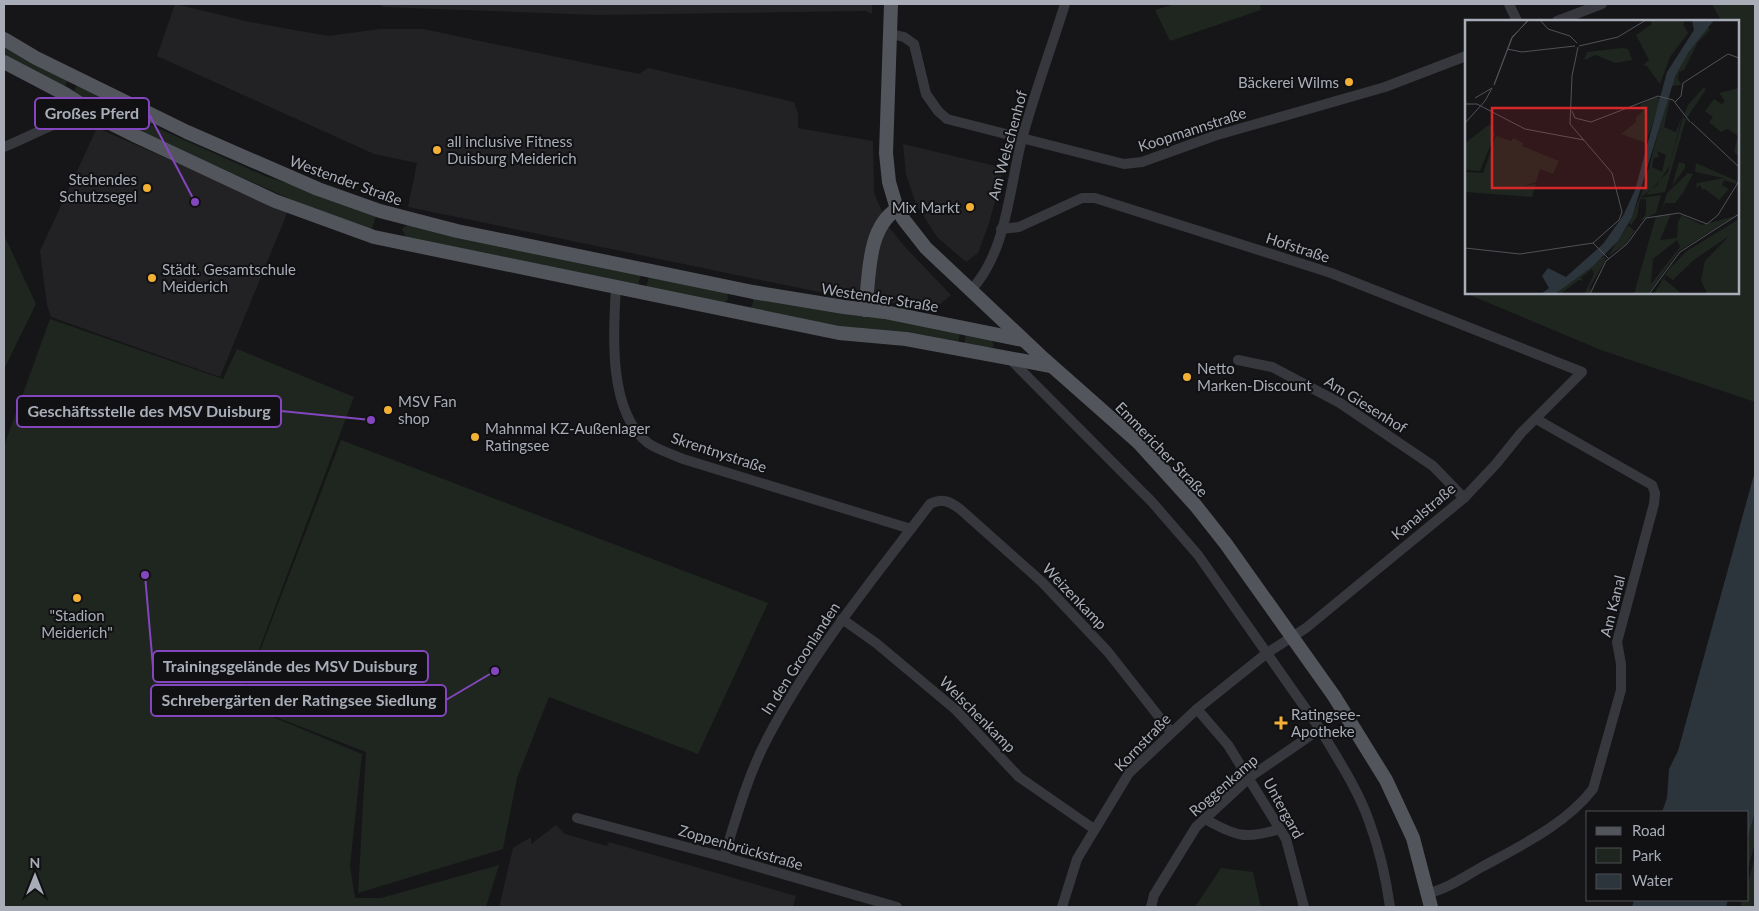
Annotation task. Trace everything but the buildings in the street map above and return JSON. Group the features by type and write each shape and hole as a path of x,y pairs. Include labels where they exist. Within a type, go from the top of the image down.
{"main road":[{"name":"Emmericher Straße","path":"891,4 886,154 889,182 897,209 915,235 1024,340 1043,362 1109,415 1166,472 1226,544 1364,742 1398,802 1416,846 1431,907"},
{"name":"Westender Straße","path":"4,39 36,58 187,132 343,200 406,219 731,287 885,312 1024,340"},
{"path":"4,62 76,108 93,112 136,136 324,220 394,242 839,333 906,340 1043,362"},
{"path":"865,310 875,238 886,216 897,209"},
{"path":"394,242 395,227 406,219"},
{"path":"724,310 734,299 735,293 731,287"},
{"path":"1009,358 1019,355 1024,346 1024,340"}],"street":[{"name":"Am Welschenhof","path":"971,290 986,270 1001,229 1022,138 1065,4"},
{"path":"1509,4 1516,20"},
{"path":"1560,20 1602,4"},
{"name":"Koopmannstraße","path":"891,34 904,37 914,44 926,94 942,115 959,123 1113,162 1133,164 1216,135 1385,87 1465,56"},
{"path":"4,147 76,108"},
{"path":"93,112 120,111 187,132"},
{"name":"Hofstraße","path":"1001,229 1019,227 1082,198 1095,198 1331,273 1582,372"},
{"name":"Skrentnystraße","path":"616,287 615,343 622,404 634,429 648,443 683,459 911,529"},
{"path":"1009,358 1159,510 1198,555 1320,729 1338,759 1369,820 1386,880 1390,907"},
{"name":"Am Giesenhof","path":"1238,360 1272,367 1340,403 1433,466 1464,498"},
{"path":"1031,379 1032,371 1043,362"},
{"name":"Kanalstraße","path":"1267,653 1306,628 1464,498 1582,372"},
{"name":"Am Kanal","path":"1428,893 1445,887 1538,836 1583,802 1593,789 1621,690 1617,642 1651,517 1655,493 1652,485 1536,419"},
{"name":"In den Groonlanden","path":"724,857 736,816 766,740 842,619 930,504 940,499"},
{"name":"Weizenkamp","path":"940,499 955,506 1042,582 1108,652 1171,732"},
{"name":"Welschenkamp","path":"842,619 876,643 956,710 1019,777 1094,829"},
{"name":"Kornstraße","path":"1062,907 1077,859 1129,773 1197,709 1267,653"},
{"name":"Untergard","path":"1197,709 1228,745 1250,777 1286,839 1304,907"},
{"name":"Roggenkamp","path":"1150,907 1154,895 1196,827 1250,777 1320,729"},
{"name":"Zoppenbrückstraße","path":"577,818 724,857 897,907"},
{"path":"1205,819 1240,836 1257,836 1279,829"}],"shaded area":[{"path":"175,4 250,22 328,36 380,29 423,29 639,74 648,68 794,102 798,114 798,128 873,141 874,193 889,227 906,248 951,295 934,309 819,292 408,207 417,163 374,154 157,56"},
{"path":"380,4 872,4 872,14 866,11 598,15 383,7"},
{"name":"Städt. Gesamtschule Meiderich","path":"97,128 288,211 220,377 51,317 47,305 40,251"},
{"path":"903,144 1004,168 989,223 978,253 966,262 937,237 916,204 906,174"},
{"path":"556,825 565,834 607,846 609,842 796,896 793,907 499,907 513,848 531,837 531,844"}],"green space":[{"path":"1175,4 1260,4 1261,10 1170,41 1155,10"},
{"path":"1712,4 1755,4 1755,402 1601,350 1472,296 1474,294 1739,294 1739,20 1720,20"},
{"path":"4,45 69,78 64,87 4,57"},
{"path":"78,83 116,105 94,105 73,93"},
{"path":"135,118 265,176 377,213 371,231 308,207 132,128 129,123"},
{"path":"409,224 641,274 638,286 406,238 402,229"},
{"path":"4,235 36,304 4,369"},
{"path":"649,276 727,293 728,299 724,303 646,288"},
{"path":"755,294 960,332 958,344 750,313"},
{"path":"50,319 223,379 237,349 354,397 239,703 362,754 350,866 355,898 381,898 499,865 486,907 4,907 4,446"},
{"path":"966,333 992,340 994,346 992,348 964,345"},
{"path":"341,440 768,603 698,754 549,697 517,778 503,849 358,893 366,752 240,703"},
{"path":"1755,812 1755,843 1749,864 1749,833"},
{"path":"1755,857 1755,899 1753,907 1740,907 1742,901 1749,901 1749,878"},
{"path":"1221,868 1253,872 1261,907 1195,907"}],"water":[{"path":"1755,471 1755,812 1749,833 1749,811 1662,811 1667,798 1669,769 1678,751"},
{"path":"1634,901 1728,901 1726,907 1632,907"}],"place":[{"name":"Bäckerei Wilms","path":"1349,82"},
{"name":"all inclusive Fitness Duisburg Meiderich","path":"437,150"},
{"name":"Stehendes Schutzsegel","path":"147,188"},
{"name":"Großes Pferd","path":"195,202"},
{"name":"Mix Markt","path":"970,207"},
{"name":"Städt. Gesamtschule Meiderich","path":"152,278"},
{"name":"Netto Marken-Discount","path":"1187,377"},
{"name":"MSV Fan shop","path":"388,410"},
{"name":"Geschäftsstelle des MSV Duisburg","path":"371,420"},
{"name":"Mahnmal KZ-Außenlager Ratingsee","path":"475,437"},
{"name":"Trainingsgelände des MSV Duisburg","path":"145,575"},
{"name":"\"Stadion Meiderich\"","path":"77,598"},
{"name":"Schrebergärten der Ratingsee Siedlung","path":"495,671"},
{"name":"Ratingsee- Apotheke","path":"1281,723"}]}
